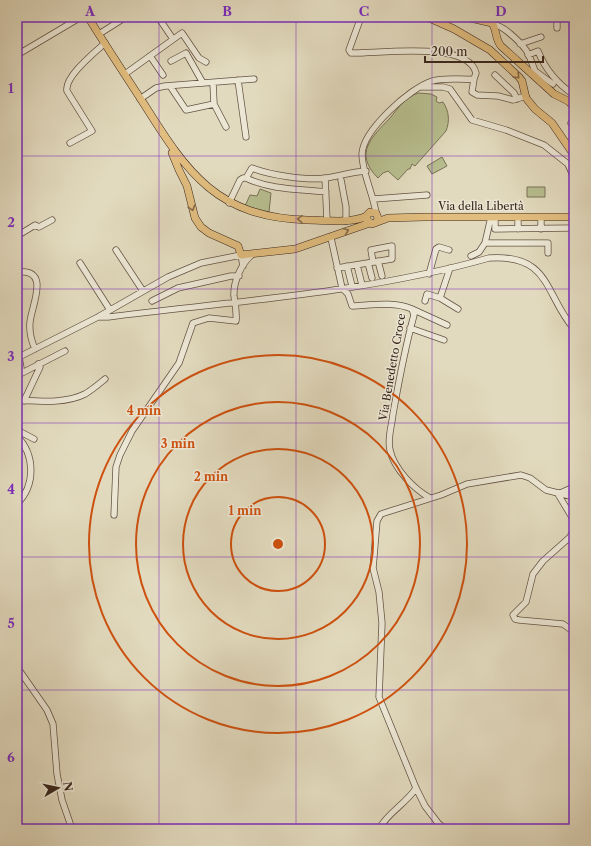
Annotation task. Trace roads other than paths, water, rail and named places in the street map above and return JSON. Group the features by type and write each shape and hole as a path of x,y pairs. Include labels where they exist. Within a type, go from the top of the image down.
{"main road":[{"path":"88,17 178,161 187,186 192,209 201,227 254,253"},
{"path":"427,17 454,29 490,50 519,77 522,81 526,96 535,109 552,123 572,146 574,155"},
{"path":"466,17 490,21 494,25 498,43 534,73 554,94 568,101 574,107"},
{"path":"178,161 200,182 229,202 246,210 270,217 328,220 373,217"},
{"path":"187,186 192,181 200,182"},
{"path":"238,246 241,254 284,252 331,238 373,217"},
{"name":"Via della Libertà","path":"373,217 574,217"}],"street":[{"path":"17,55 81,17"},
{"path":"99,34 126,17"},
{"path":"158,17 173,39"},
{"path":"361,17 349,50 351,53 443,52 471,64 476,73 472,90 475,94 513,100 526,96"},
{"path":"556,28 557,17"},
{"path":"494,25 498,25 506,29 528,55 534,73 553,84"},
{"path":"125,74 182,33 199,58 206,62"},
{"path":"520,44 541,37"},
{"path":"70,143 92,131 68,91 67,84 73,74 104,43"},
{"path":"574,48 574,62"},
{"path":"528,55 538,51 544,68 565,89 574,95"},
{"path":"171,61 186,53 203,83"},
{"path":"150,56 163,75"},
{"path":"192,62 199,58"},
{"path":"495,75 514,93 517,98"},
{"path":"373,217 374,200 362,152 366,140 401,100 420,87 432,81 449,78 474,79"},
{"path":"140,99 156,88 254,79"},
{"path":"238,80 246,137"},
{"path":"213,83 214,104 226,127"},
{"path":"170,86 186,110 214,104"},
{"path":"420,87 442,87 450,89 472,120 506,130 544,145 568,164 574,178"},
{"path":"246,178 252,168 277,176 325,178 344,173 366,171"},
{"path":"229,202 240,180 243,178 260,185 276,188 326,192"},
{"path":"325,178 328,220"},
{"path":"341,180 346,207 346,220"},
{"path":"374,200 427,195"},
{"path":"493,217 495,230 574,228"},
{"path":"471,256 479,252 485,243 493,217"},
{"path":"518,217 518,229"},
{"path":"541,217 541,229"},
{"path":"17,233 22,233 35,225 40,227 52,220"},
{"name":"Via Benedetto Croce","path":"331,238 342,288 348,294 352,306 387,304 404,305 412,309 414,315 402,362 389,445 394,459 410,483 417,491 430,498"},
{"path":"485,243 548,243 548,253"},
{"path":"337,268 347,266 357,265 373,262 392,259 392,246 371,250 373,262 372,278"},
{"path":"429,274 436,248 439,247 449,250"},
{"path":"116,250 143,291"},
{"path":"114,515 116,467 120,455 132,431 179,362 193,322 209,318 236,321 234,294 238,276 247,258 254,253"},
{"path":"17,381 20,374 18,357 98,317 168,277 201,262 241,254 243,266"},
{"path":"98,317 235,302 342,288 429,274 489,258 506,258 518,260 540,274 548,283 568,322 574,329"},
{"path":"373,262 382,276"},
{"path":"80,263 110,310"},
{"path":"357,265 362,284"},
{"path":"347,266 352,286"},
{"path":"440,298 450,268"},
{"path":"17,272 25,271 30,273 37,283 38,289 30,321 30,334 35,349"},
{"path":"152,301 185,286 231,276 238,276"},
{"path":"425,300 427,294 440,298 458,309"},
{"path":"412,309 448,325"},
{"path":"410,328 444,340"},
{"path":"20,374 66,351"},
{"path":"24,401 40,367 38,364"},
{"path":"17,400 52,401 74,398 90,391 105,380"},
{"path":"17,430 34,439"},
{"path":"17,436 26,447 32,468 26,493 17,504"},
{"path":"445,829 438,823 425,806 416,788 379,697 382,623 379,592 373,568 378,518 381,514 467,484 521,475 530,478 546,490 574,497"},
{"path":"558,494 574,487"},
{"path":"558,494 573,519 573,531 570,537 543,561 533,574 526,602 513,615 519,620 563,624 574,632"},
{"path":"17,667 47,710 54,724 58,774 62,800 72,829"},
{"path":"379,829 386,817 412,794 416,788"}]}
